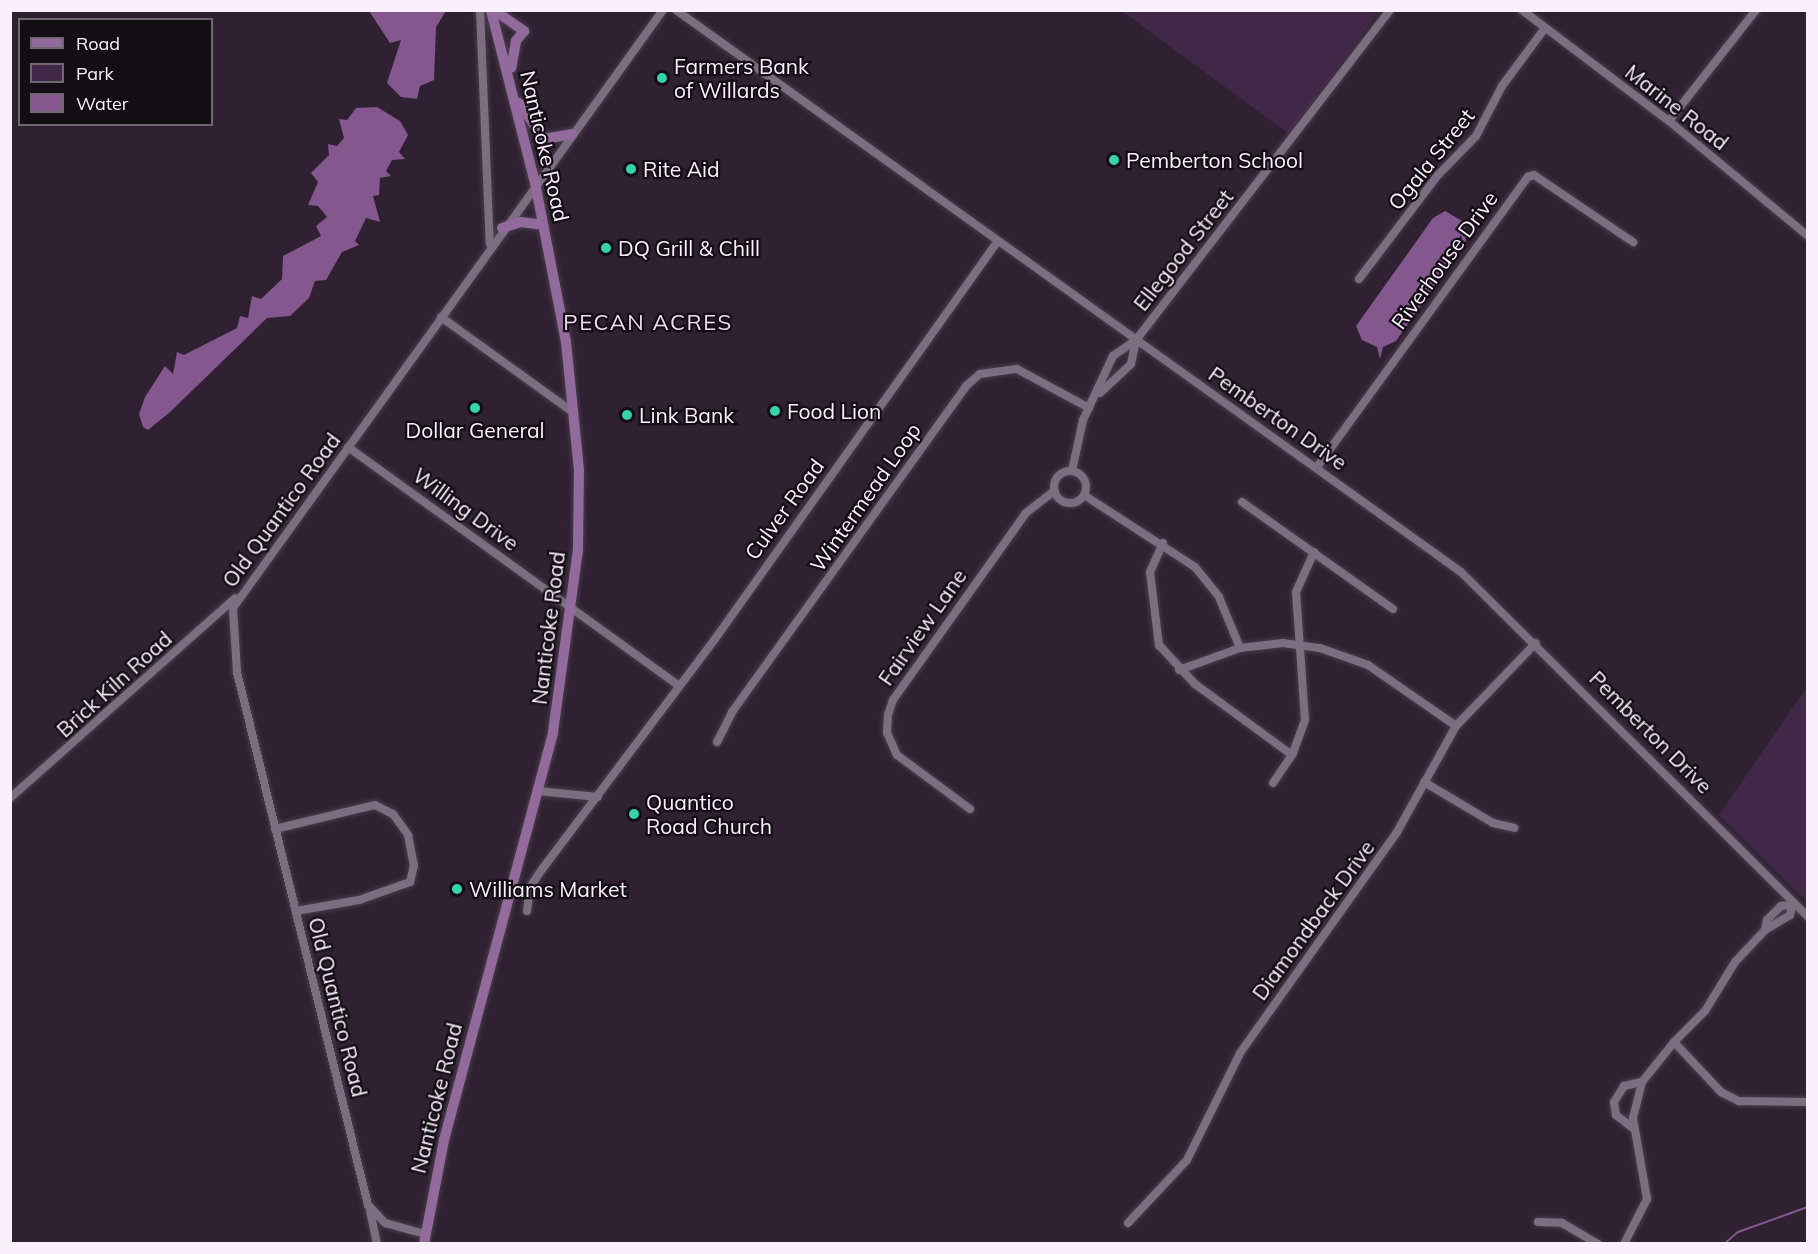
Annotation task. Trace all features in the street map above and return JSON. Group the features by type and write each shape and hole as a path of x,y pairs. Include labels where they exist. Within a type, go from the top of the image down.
{"main road":[{"path":"493,10 524,31 512,52 510,77"},
{"name":"Nanticoke Road","path":"424,1239 442,1149 538,791 558,707 572,609 579,515 574,413 543,225 516,99 493,10"},
{"path":"516,99 544,139 573,134"},
{"path":"502,228 519,222 543,225"}],"street":[{"path":"480,10 489,246"},
{"name":"Old Quantico Road","path":"377,1244 231,645 231,620 240,594 348,447 502,228 663,10"},
{"name":"Pemberton Drive","path":"676,10 1461,572 1536,643 1792,904 1808,916"},
{"name":"Ellegood Street","path":"1136,340 1390,10"},
{"name":"Marine Road","path":"1522,10 1669,121 1808,236"},
{"path":"1669,121 1756,10"},
{"name":"Ogala Street","path":"1359,279 1438,175 1476,136 1502,86 1545,28"},
{"name":"Riverhouse Drive","path":"1317,467 1528,177 1534,175 1633,242"},
{"name":"Culver Road","path":"527,911 530,887 679,686 998,240"},
{"path":"441,317 574,413"},
{"path":"1097,395 1131,364 1136,340"},
{"path":"1072,471 1089,408 1097,395 1113,356 1136,340"},
{"name":"Wintermead Loop","path":"717,742 732,712 966,386 980,374 1017,369 1089,408"},
{"name":"Willing Drive","path":"348,447 679,686"},
{"path":"1072,471 1059,476 1054,491 1068,503 1084,495"},
{"path":"1072,471 1084,480 1084,495"},
{"name":"Fairview Lane","path":"970,809 897,755 887,733 888,715 893,700 1026,513 1054,491"},
{"path":"1084,495 1163,543 1212,586 1240,648"},
{"path":"1242,502 1393,609"},
{"path":"1163,543 1150,572 1159,645 1179,670 1292,755"},
{"path":"1273,783 1292,755 1305,720 1296,644 1296,592 1314,552"},
{"name":"Brick Kiln Road","path":"10,798 240,594"},
{"name":"Diamondback Drive","path":"1128,1223 1188,1160 1240,1053 1397,832 1456,726 1536,643"},
{"path":"1179,670 1240,648 1296,644 1368,665 1456,726"},
{"path":"1424,782 1493,823 1514,828"},
{"path":"538,791 598,797"},
{"path":"276,829 375,805 399,819 408,835 414,865 410,882 359,900 296,911"},
{"path":"1624,1244 1647,1199 1634,1129 1642,1082 1765,930 1790,915 1792,904"},
{"path":"1674,1042 1721,1092 1739,1101 1807,1102"},
{"path":"1634,1129 1616,1114 1614,1102 1624,1086 1642,1082"},
{"path":"368,1205 386,1224 424,1239"},
{"path":"1538,1222 1563,1222 1598,1244"}],"green space":[{"path":"1122,11 1379,11 1289,134"},
{"path":"1807,687 1807,902 1719,815"}],"water":[{"path":"369,11 446,11 436,27 434,80 420,86 417,99 401,97 387,83 401,40 390,43"},
{"path":"377,107 400,121 408,135 399,152 405,159 392,160 386,171 391,176 380,178 379,195 373,196 380,222 366,218 355,241 359,245 342,252 326,280 315,281 309,298 290,316 267,318 169,413 148,430 143,427 139,414 145,397 165,366 173,374 177,352 184,355 237,328 240,316 248,318 252,296 261,299 282,279 283,256 321,236 316,226 327,217 318,206 308,205 318,182 311,173 329,155 328,144 337,146 344,138 339,119 347,120 356,108"},
{"path":"1445,211 1464,222 1466,241 1396,341 1383,347 1380,359 1377,347 1362,340 1356,326 1433,218"}],"waterway":[{"path":"1724,1244 1738,1232 1808,1207"}],"place":[{"name":"Farmers Bank of Willards","path":"662,78"},
{"name":"Pemberton School","path":"1114,160"},
{"name":"Rite Aid","path":"631,169"},
{"name":"DQ Grill & Chill","path":"606,248"},
{"name":"Dollar General","path":"475,408"},
{"name":"Food Lion","path":"775,411"},
{"name":"Link Bank","path":"627,415"},
{"name":"Quantico Road Church","path":"634,814"},
{"name":"Williams Market","path":"457,889"}],"district":[{"name":"PECAN ACRES","path":"648,323"}]}
